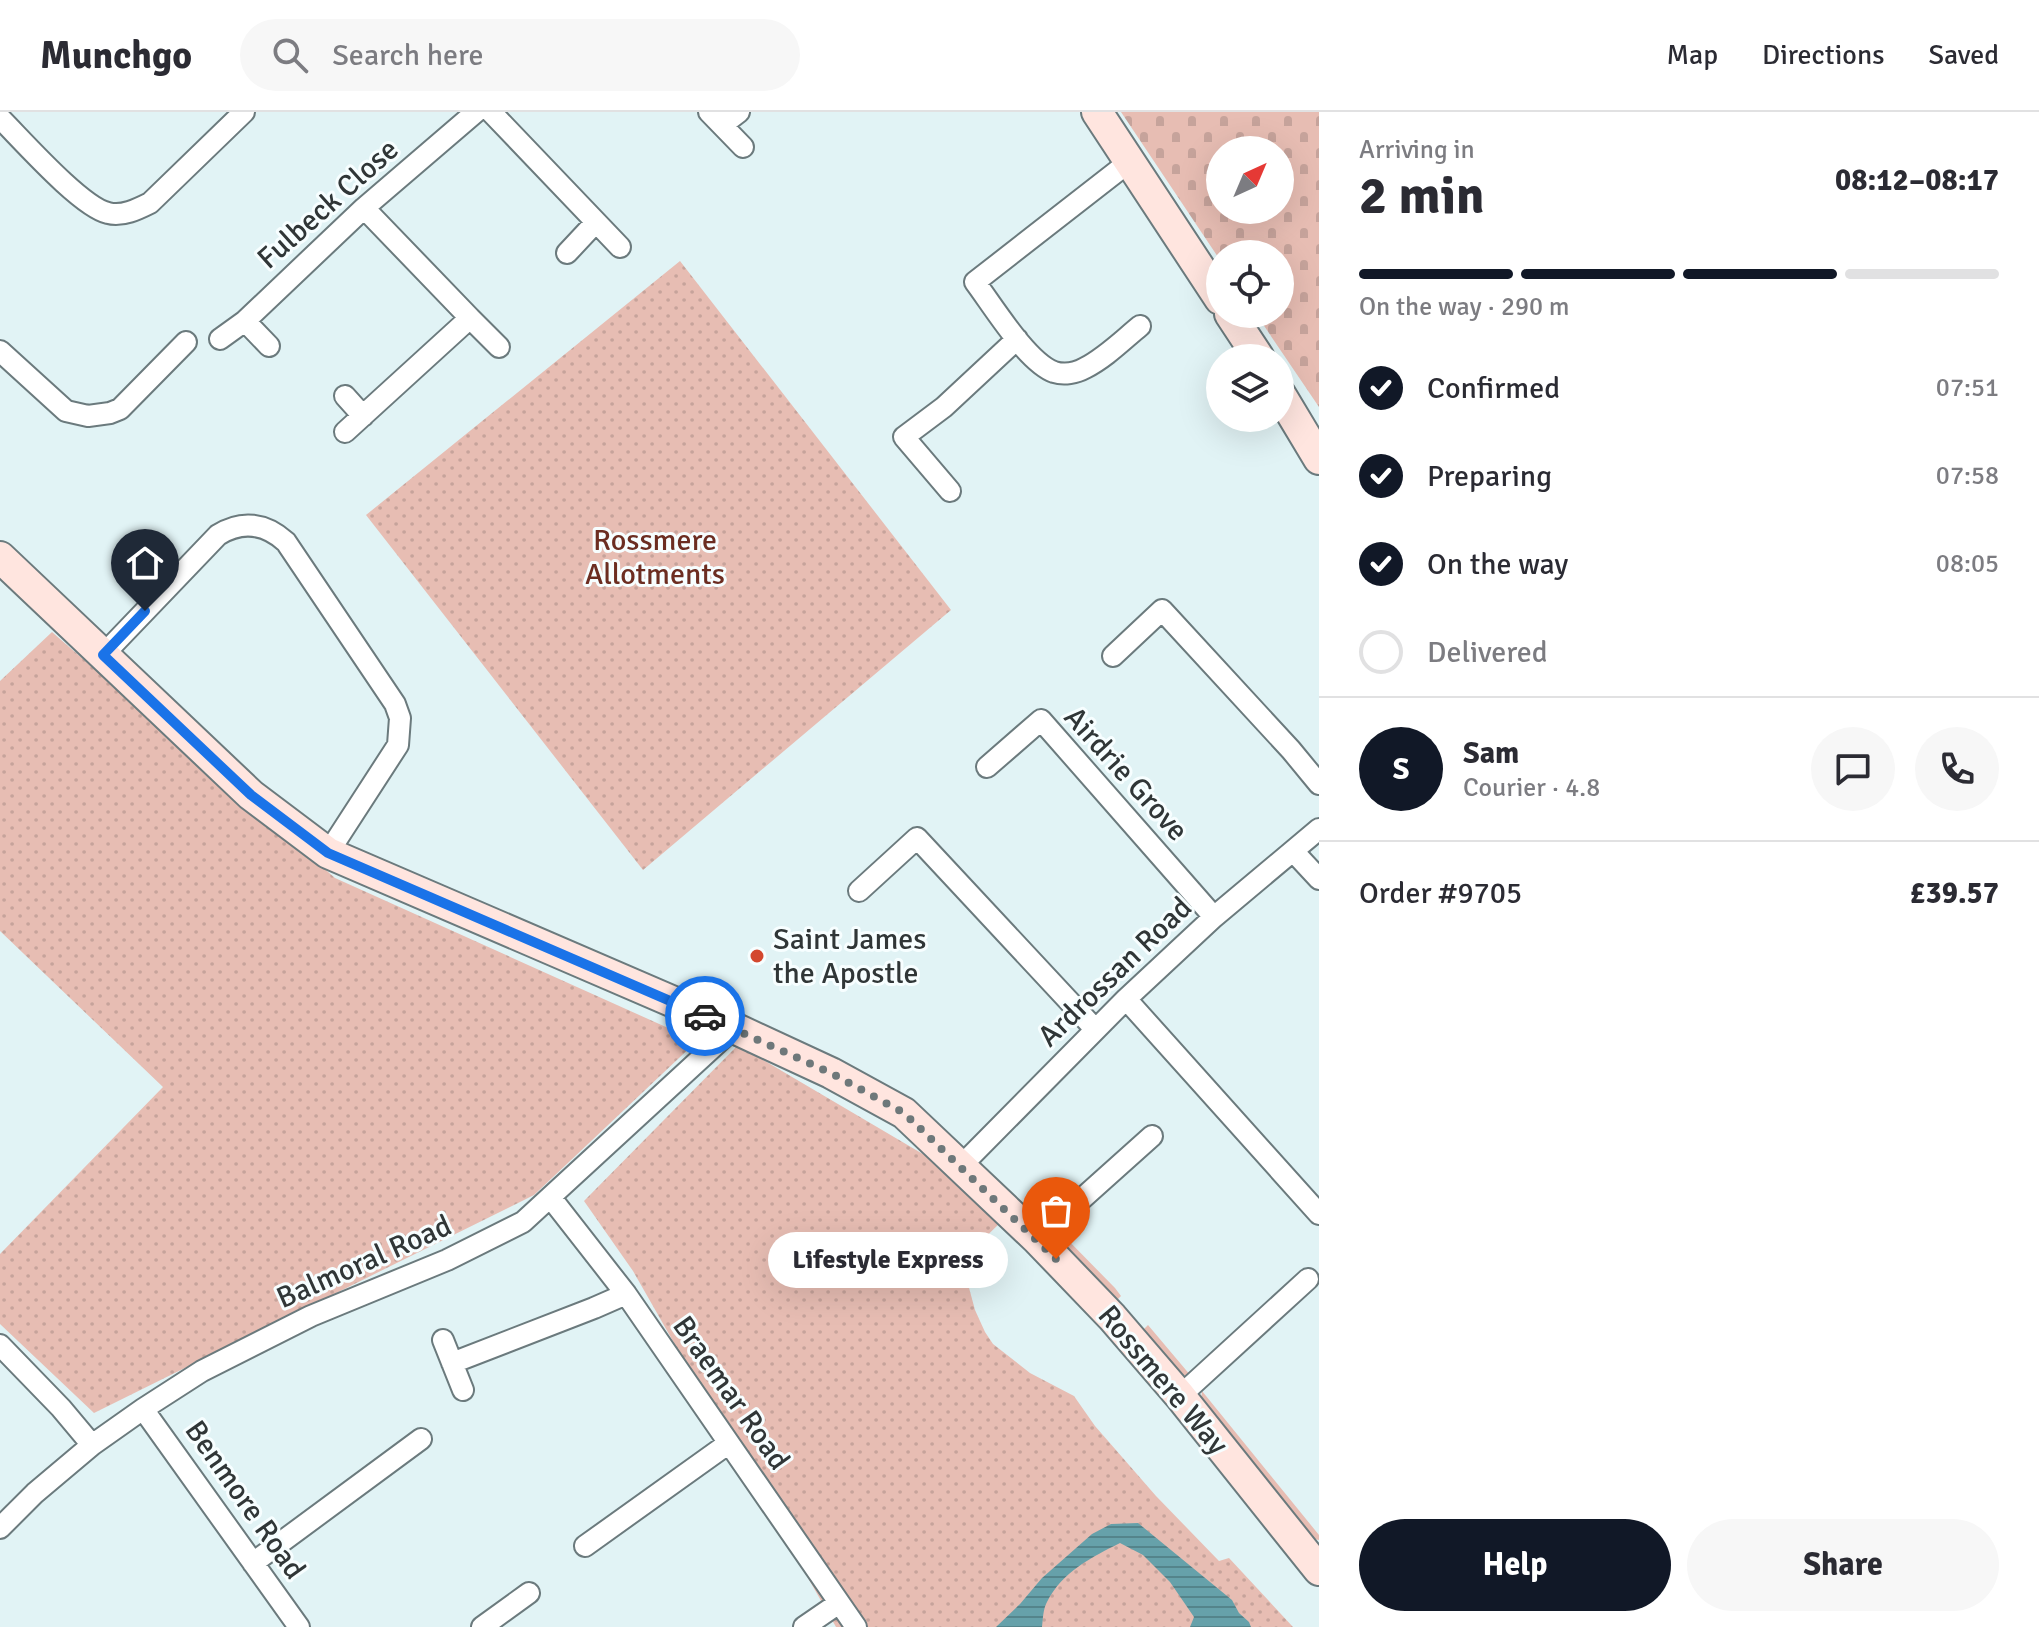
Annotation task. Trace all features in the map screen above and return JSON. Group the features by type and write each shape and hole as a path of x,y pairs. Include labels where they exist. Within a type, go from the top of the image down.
{"street":[{"path":"0,118 83,201 109,214 130,212 150,203 244,112"},
{"name":"Fulbeck Close","path":"220,339 245,321 364,208 476,112"},
{"path":"491,112 620,247"},
{"path":"739,112 716,119 743,147"},
{"path":"1097,112 1206,278"},
{"path":"1129,162 975,282 1017,339 1045,367 1061,374 1092,364 1140,326"},
{"path":"364,208 499,347"},
{"path":"567,253 596,222"},
{"path":"345,432 470,318"},
{"path":"245,321 269,346"},
{"path":"950,491 904,437 944,407 1017,339"},
{"path":"0,351 66,411 88,416 120,409 186,342"},
{"path":"345,396 363,416"},
{"path":"1294,417 1319,459"},
{"path":"103,655 218,535 239,525 253,524 277,534 286,542 395,704 400,718 398,745 328,853"},
{"name":"Rossmere Way","path":"0,557 251,795 328,853 734,1028 831,1073 904,1113 1037,1239 1112,1317 1316,1562"},
{"path":"1113,656 1162,610 1319,784"},
{"name":"Airdrie Grove","path":"987,767 1041,720 1214,917"},
{"name":"Ardrossan Road","path":"960,1167 1126,999 1214,917 1319,829"},
{"path":"859,891 917,838 1095,1029"},
{"path":"1293,851 1319,879"},
{"path":"1126,999 1319,1214"},
{"name":"Balmoral Road","path":"0,1528 35,1493 92,1445 202,1371 311,1316 447,1260 523,1222 734,1028"},
{"path":"1037,1239 1152,1136"},
{"name":"Braemar Road","path":"551,1198 626,1294 856,1627"},
{"path":"1180,1396 1308,1279"},
{"path":"452,1363 626,1294"},
{"path":"443,1340 463,1390"},
{"path":"0,1345 92,1445"},
{"name":"Benmore Road","path":"143,1409 299,1627"},
{"path":"253,1563 421,1439"},
{"path":"585,1546 729,1443"},
{"path":"482,1627 529,1593"},
{"path":"804,1627 839,1603"}],"green space":[{"path":"1121,112 1319,112 1319,407 1294,370 1294,344 1276,344 1265,328 1294,328 1294,240 1207,240"},
{"name":"Rossmere Allotments","path":"680,261 951,610 643,870 366,515"},
{"path":"52,632 335,878 697,1041 534,1195 94,1413 0,1324 0,1254 163,1087 0,931 0,681"},
{"path":"738,1045 950,1170 1002,1221 965,1257 975,1310 993,1344 1030,1373 1074,1396 1095,1426 1156,1496 1219,1561 1229,1558 1293,1627 836,1627 633,1271 584,1201"},
{"path":"1061,1233 1115,1288 1121,1296 1117,1300 1062,1243"},
{"path":"1148,1325 1191,1376 1181,1375 1143,1330"},
{"path":"1202,1391 1319,1535 1319,1540 1314,1539 1201,1400"}],"water":[{"path":"1138,1523 1232,1600 1251,1627 1190,1627 1194,1617 1170,1582 1143,1555 1120,1543 1089,1560 1061,1582 1046,1605 1042,1627 996,1627 1042,1578 1092,1534 1111,1524"}],"way so far":[{"path":"705,1016 831,1073 904,1113 1056,1259"}],"place":[{"name":"Saint James the Apostle","path":"757,956"},
{"name":"Lifestyle Express","path":"1056,1259"}],"route":[{"path":"145,611 103,655 251,795 328,853 705,1016"}]}
